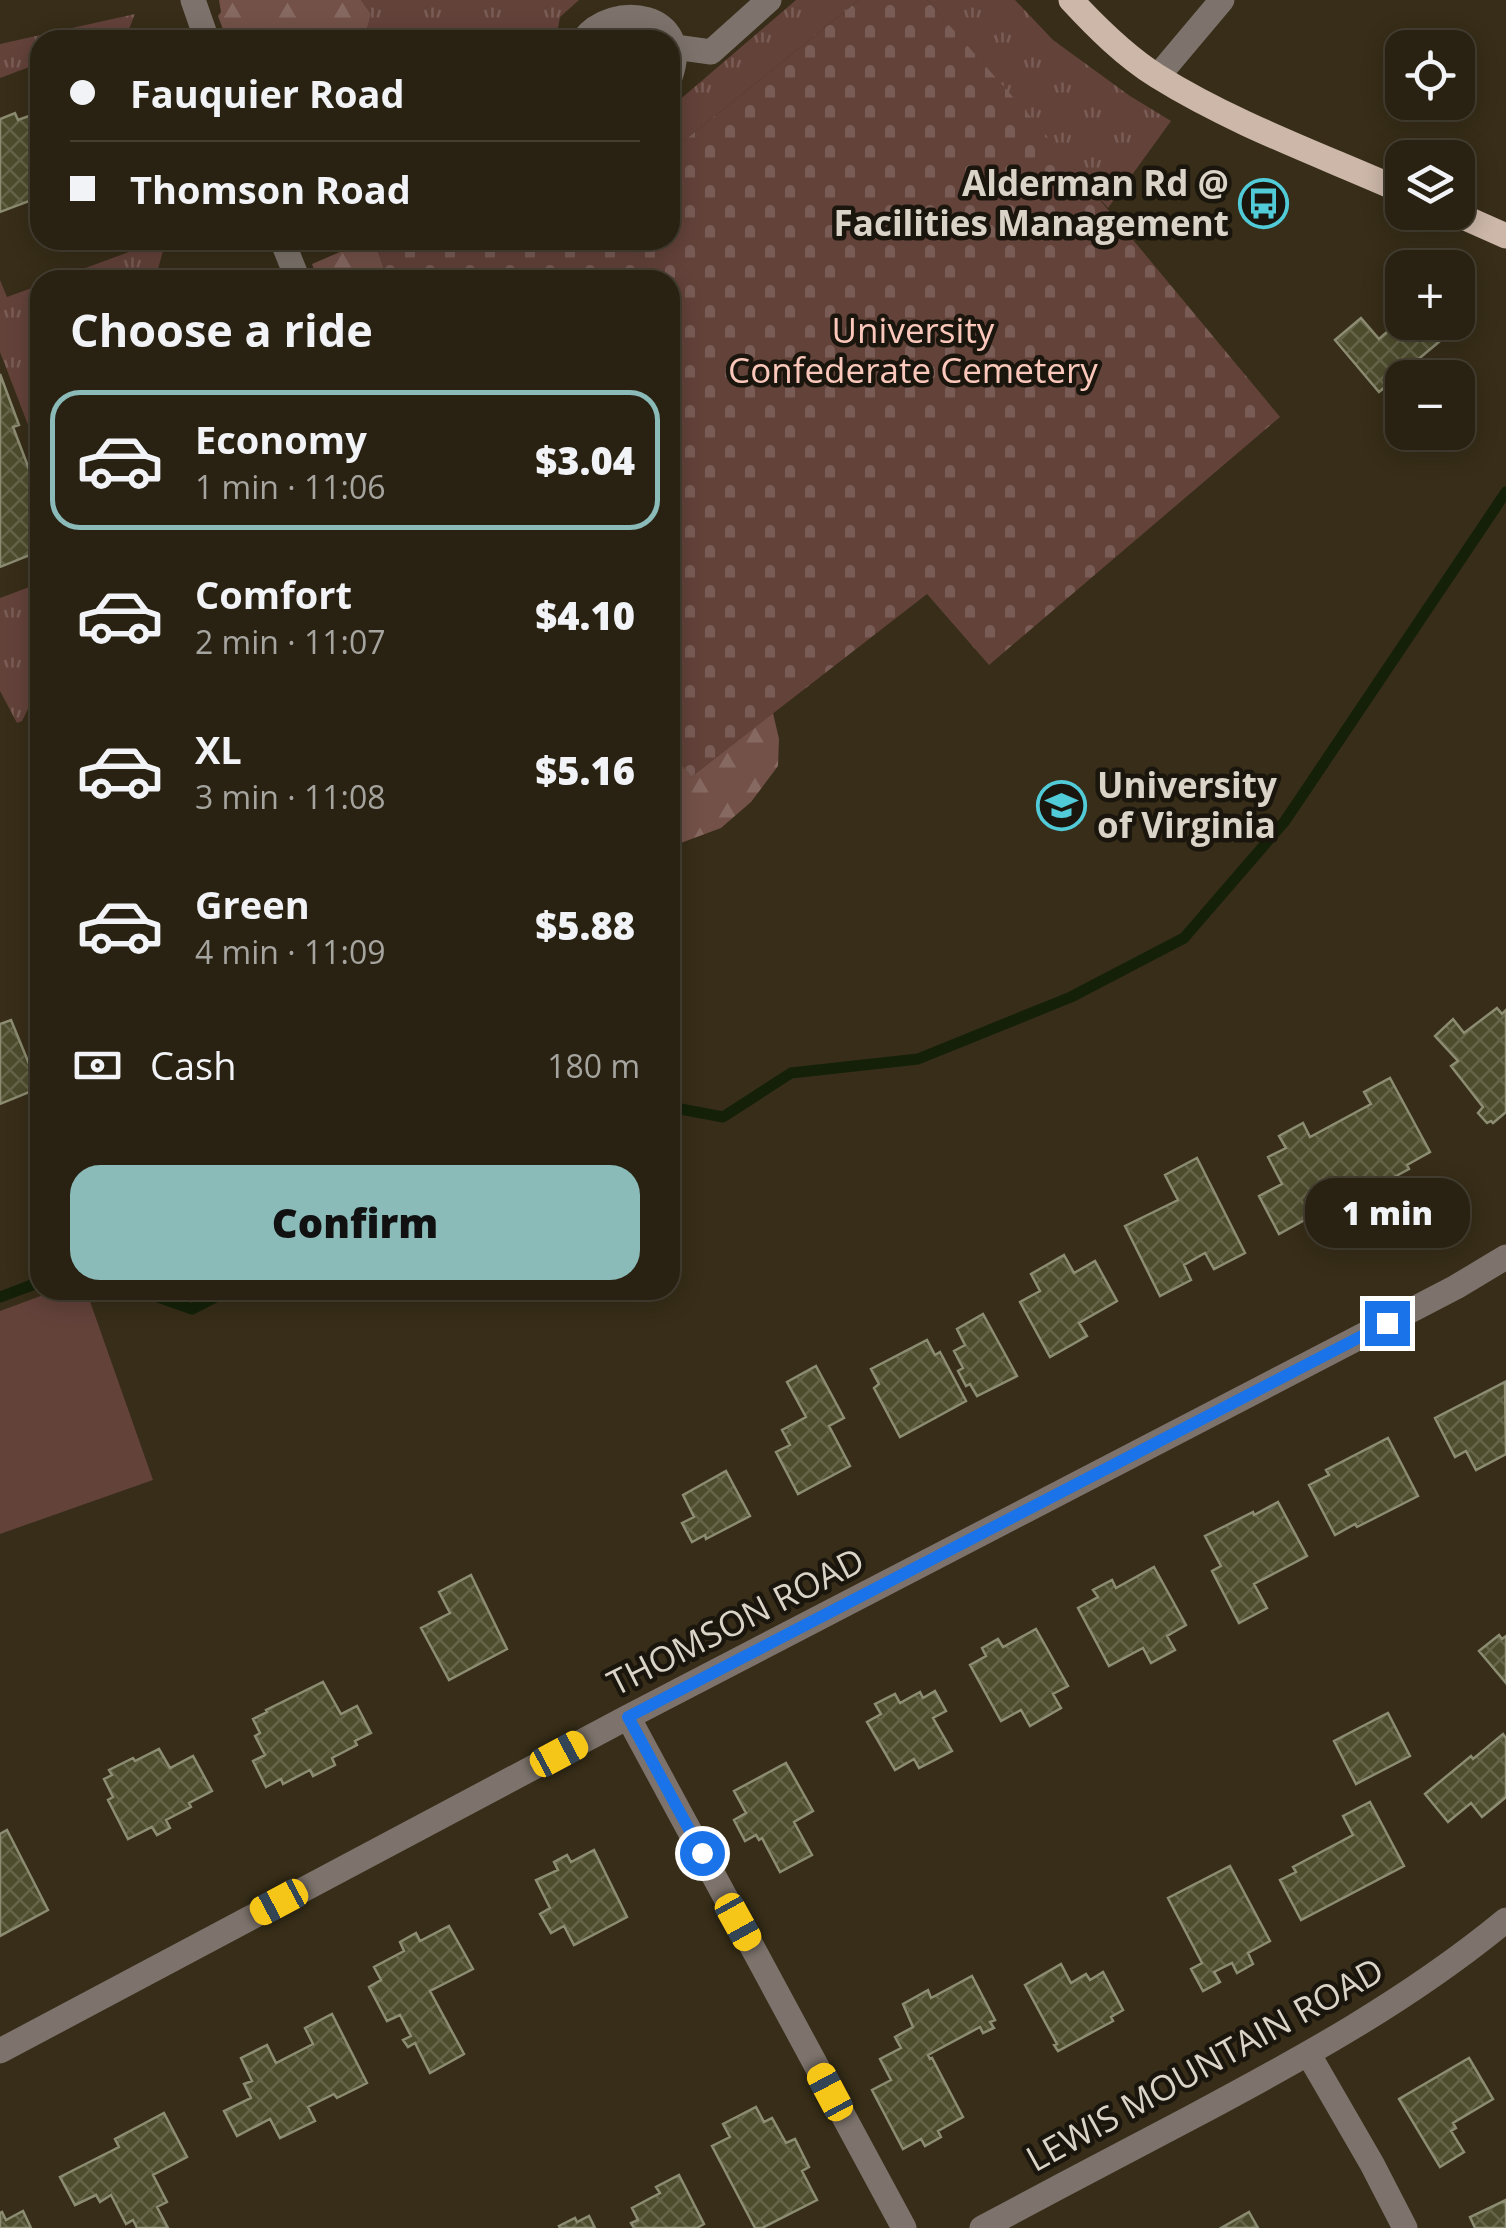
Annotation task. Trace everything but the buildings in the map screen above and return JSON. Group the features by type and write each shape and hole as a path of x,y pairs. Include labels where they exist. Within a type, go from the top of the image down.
{"main road":[{"path":"1071,0 1122,51 1158,76 1242,121 1385,184"},
{"path":"1475,222 1506,236"}],"street":[{"path":"193,0 204,30"},
{"path":"680,48 711,52 769,0"},
{"path":"1158,76 1222,0"},
{"path":"589,30 604,14 634,7 648,11 669,30"},
{"name":"THOMSON ROAD","path":"0,2051 628,1717 1439,1296 1506,1257"},
{"path":"628,1717 904,2228"},
{"name":"LEWIS MOUNTAIN ROAD","path":"982,2228 1309,2055 1373,2016 1506,1920"},
{"path":"1309,2055 1405,2228"}],"green space":[{"path":"219,0 361,0 371,14 367,30 223,30 218,16"},
{"path":"361,0 579,0 560,17 558,30 367,30 371,14"},
{"path":"796,0 859,0 680,144 680,99"},
{"name":"University Confederate Cemetery","path":"859,0 927,0 1036,123 1280,417 989,665 927,594 691,777 680,762 680,270 384,270 378,250 680,250 680,144"},
{"path":"927,0 1015,0 1053,40 1171,121 1108,208"},
{"path":"135,14 126,30 63,30"},
{"path":"30,37 30,67 0,78 0,44"},
{"path":"134,250 163,250 158,270 80,270"},
{"path":"378,250 384,270 314,270 312,264 340,252"},
{"path":"0,280 7,297 30,289 30,430 0,352"},
{"path":"30,587 30,705 17,723 0,691 0,598"},
{"path":"773,713 779,739 778,766 751,802 721,828 680,843 680,762 691,777"},
{"path":"30,1300 90,1300 153,1480 0,1534 0,1311"}],"waterway":[{"path":"680,1109 723,1117 791,1073 918,1059 1071,997 1184,938 1285,821 1506,492"},
{"path":"0,1297 30,1286"},
{"path":"166,1300 192,1309 210,1300"}],"place":[{"name":"Alderman Rd @ Facilities Management","path":"1264,204"},
{"name":"University of Virginia","path":"1062,806"}],"route":[{"path":"702,1853 628,1717 1387,1323"}]}
